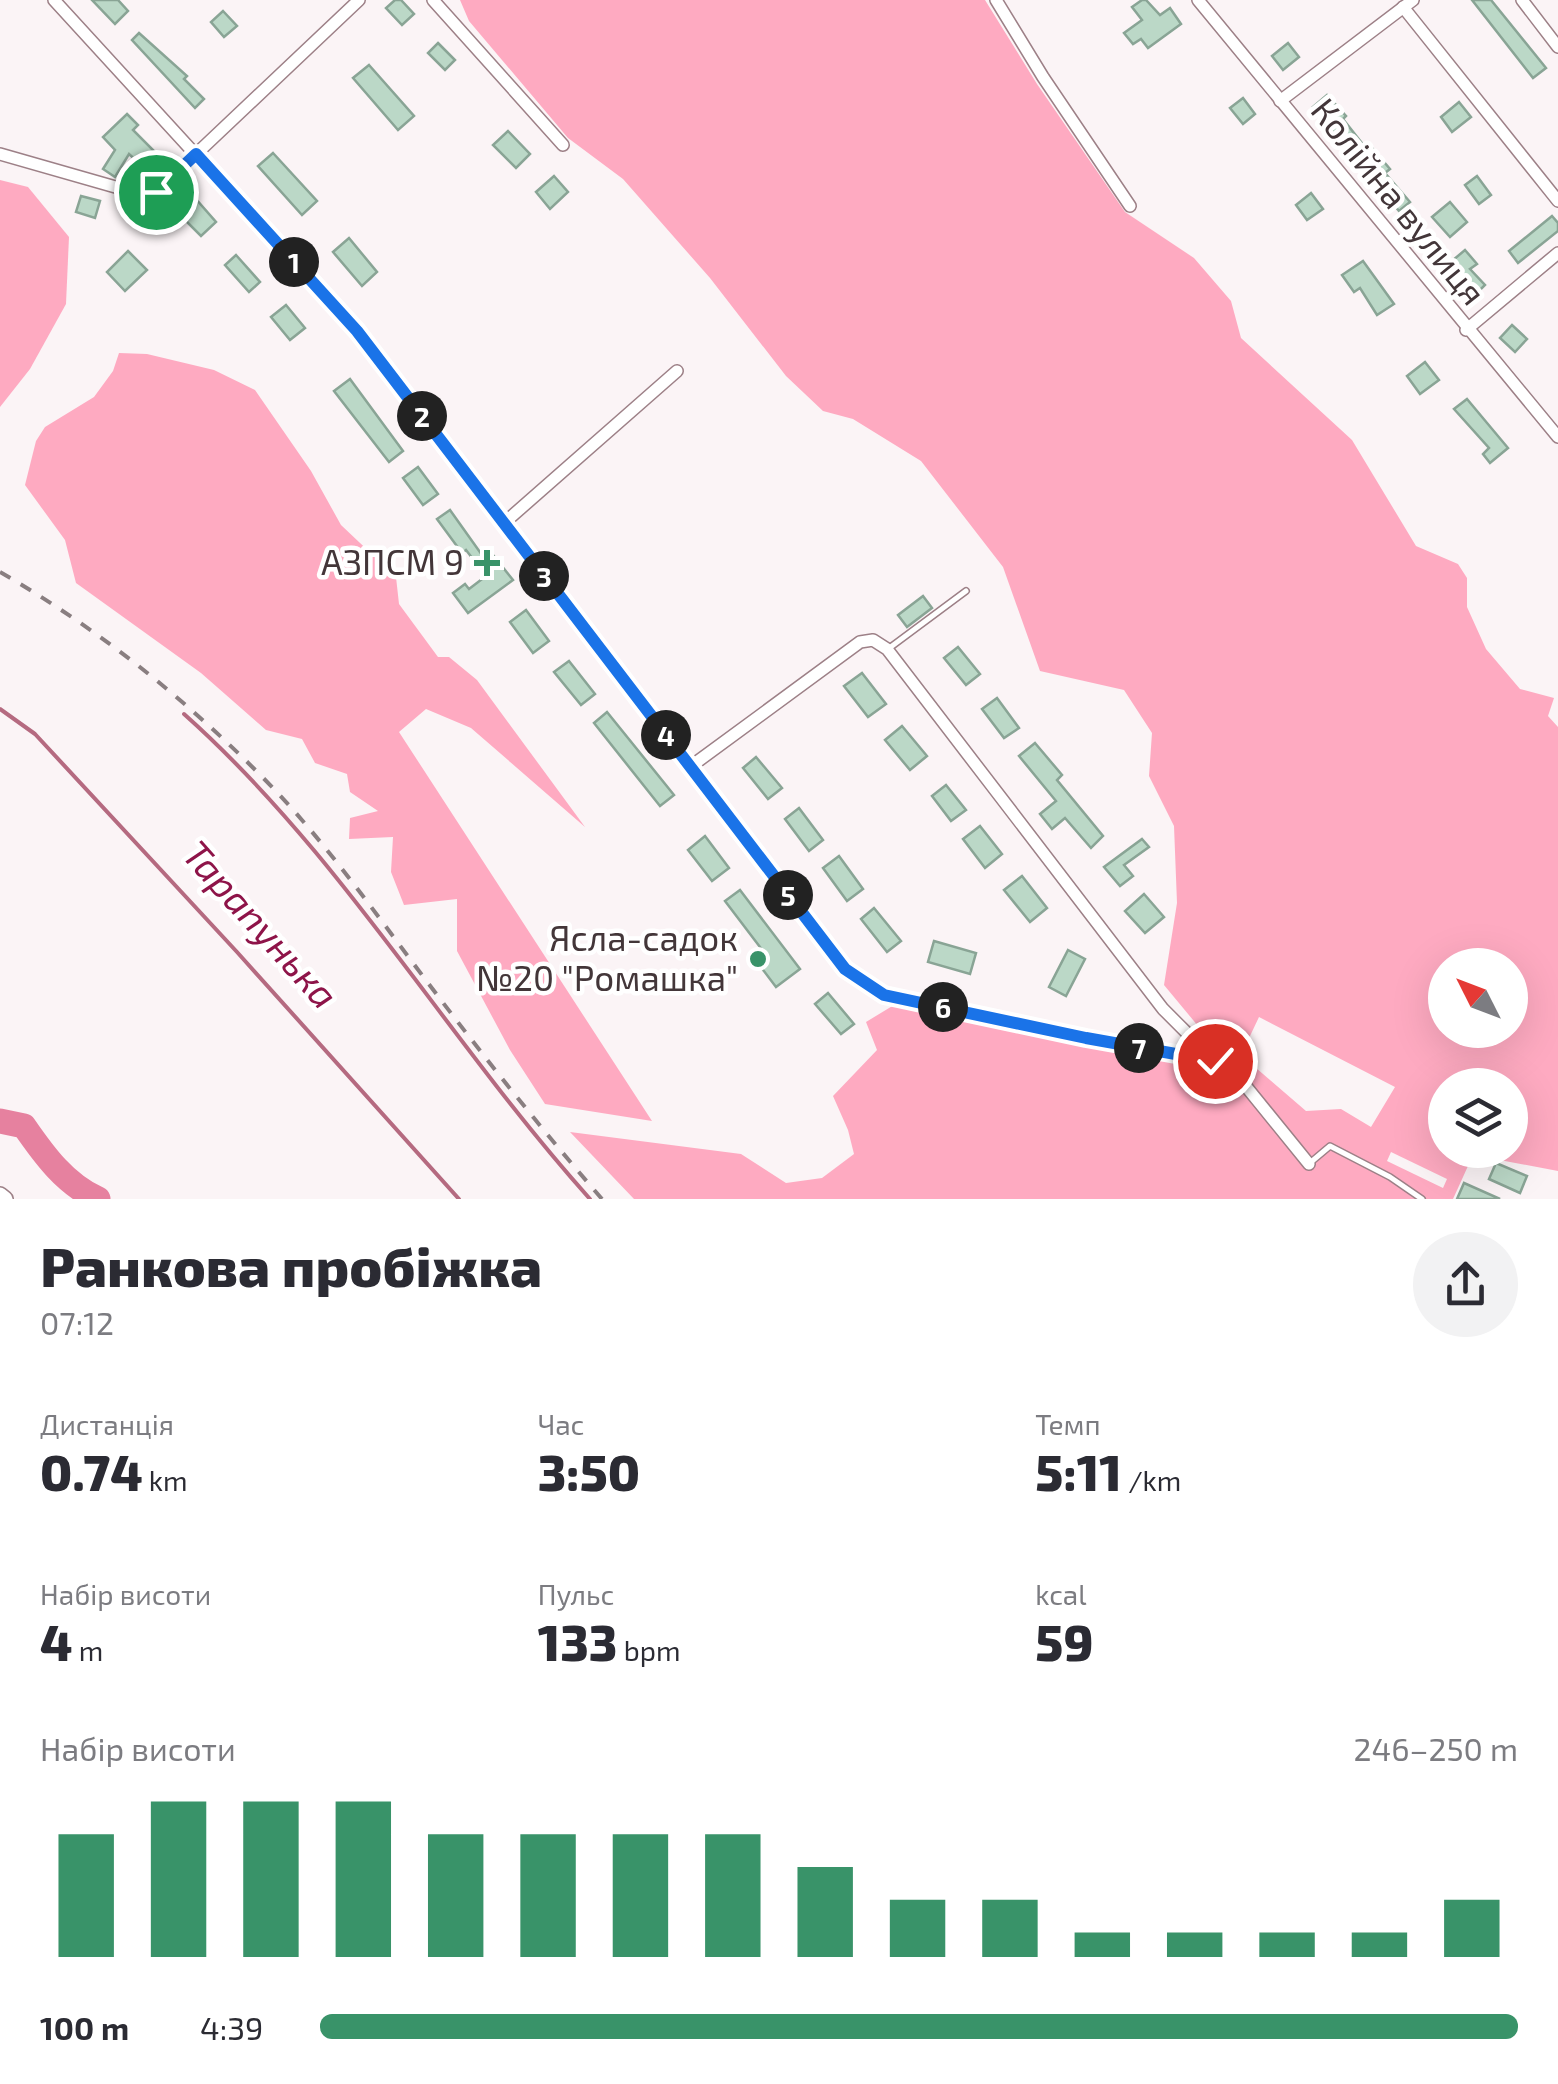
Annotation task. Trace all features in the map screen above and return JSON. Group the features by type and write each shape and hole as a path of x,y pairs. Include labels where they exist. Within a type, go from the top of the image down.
{"street":[{"path":"54,0 357,331 845,969 884,995 1215,1061"},
{"path":"0,154 140,194 156,192 360,0"},
{"path":"433,0 562,145"},
{"path":"996,0 1130,206"},
{"name":"Колійна вулиця","path":"1198,0 1558,437"},
{"path":"1522,0 1558,47"},
{"path":"1280,101 1408,4 1558,201"},
{"path":"1466,330 1558,254"},
{"path":"504,523 677,371"},
{"path":"690,767 860,642 874,640 887,649 1162,1009 1215,1061 1240,1078 1309,1164"}],"lane":[{"path":"887,649 966,591"},
{"path":"1309,1164 1330,1146 1390,1176 1422,1199"}],"shaded area":[{"path":"460,0 985,0 1125,212 1194,258 1231,301 1241,338 1352,440 1416,546 1458,564 1467,578 1467,607 1486,649 1520,689 1554,698 1548,716 1558,727 1558,1171 1528,1165 1528,1068 1428,1068 1428,1168 1467,1168 1453,1199 634,1199 570,1132 741,1154 786,1183 822,1178 854,1154 833,1096 877,1050 866,1022 894,1005 1211,1070 1203,1032 1164,985 1177,903 1174,826 1149,776 1152,733 1124,690 1040,671 1003,567 921,461 853,419 823,411 786,376 710,278 623,179 568,138 469,21","holes":["1259,1017 1395,1087 1371,1127 1341,1109 1306,1111 1241,1055","1391,1152 1447,1179 1443,1188 1387,1161"]},
{"path":"0,180 28,187 69,237 66,304 30,369 0,407"},
{"path":"119,353 147,354 214,370 255,390 311,471 341,525 396,577 399,604 438,657 449,657 477,680 585,827 471,728 426,709 399,732 652,1121 545,1104 510,1050 457,951 457,899 404,905 391,872 393,837 349,839 350,818 378,811 350,792 347,774 315,763 302,739 266,730 201,673 76,583 65,540 25,485 36,441 45,427 94,397 113,371"}],"building":[{"path":"92,0 118,0 128,11 115,24"},
{"path":"401,0 414,14 402,25 386,8"},
{"path":"1142,0 1160,15 1170,8 1181,24 1148,48 1141,39 1133,44 1124,33 1142,20 1132,7"},
{"path":"1472,0 1491,0 1546,68 1533,78"},
{"path":"223,11 237,26 224,37 211,22"},
{"path":"139,33 187,76 184,79 204,99 195,108 132,40"},
{"path":"438,43 455,60 445,70 428,53"},
{"path":"1288,43 1299,57 1283,70 1272,56"},
{"path":"369,65 414,116 398,130 353,78"},
{"path":"1327,95 1369,152 1373,149 1390,169 1385,173 1410,202 1399,211 1313,107"},
{"path":"1243,98 1255,114 1243,124 1230,108"},
{"path":"1459,102 1471,117 1452,132 1441,117"},
{"path":"127,114 138,125 133,130 154,151 141,165 129,154 115,177 103,169 115,150 103,137"},
{"path":"508,131 530,154 516,168 493,145"},
{"path":"273,153 317,201 302,215 258,166"},
{"path":"554,176 568,192 550,209 536,192"},
{"path":"1477,176 1491,195 1479,204 1465,185"},
{"path":"181,182 216,222 201,236 164,199"},
{"path":"1311,193 1323,209 1307,220 1296,205"},
{"path":"81,196 100,201 95,218 76,212"},
{"path":"1450,202 1467,222 1450,237 1432,217"},
{"path":"1552,216 1558,231 1518,263 1509,251"},
{"path":"349,238 377,272 362,286 333,252"},
{"path":"1465,250 1477,264 1470,269 1485,285 1472,298 1446,266"},
{"path":"128,251 147,270 125,291 107,272"},
{"path":"236,255 260,282 249,292 225,265"},
{"path":"1363,261 1394,304 1377,315 1360,288 1354,292 1342,275"},
{"path":"286,305 305,328 290,340 271,317"},
{"path":"1512,325 1527,339 1515,352 1500,338"},
{"path":"1425,362 1439,380 1420,394 1407,376"},
{"path":"350,379 403,451 389,462 334,391"},
{"path":"1467,399 1508,448 1490,463 1483,454 1489,448 1454,409"},
{"path":"418,467 438,494 423,505 403,478"},
{"path":"450,510 482,555 489,550 513,580 468,613 453,593 465,584 469,589 486,576 466,550 462,553 437,519"},
{"path":"923,596 932,608 907,627 898,615"},
{"path":"526,610 549,641 533,653 510,622"},
{"path":"958,647 980,674 966,685 944,658"},
{"path":"569,661 595,694 581,705 554,672"},
{"path":"862,673 886,704 868,717 844,686"},
{"path":"997,698 1019,728 1004,738 982,709"},
{"path":"607,712 674,795 660,806 594,723"},
{"path":"902,726 927,756 910,770 885,740"},
{"path":"1035,743 1062,775 1057,780 1103,836 1091,848 1065,818 1052,829 1040,814 1056,801 1019,756"},
{"path":"756,757 782,788 768,799 743,768"},
{"path":"946,785 966,810 951,821 932,796"},
{"path":"799,808 823,840 809,851 785,819"},
{"path":"980,826 1002,854 985,868 963,839"},
{"path":"705,836 729,868 712,881 688,850"},
{"path":"1142,839 1149,847 1124,865 1133,876 1120,886 1104,867"},
{"path":"839,856 863,889 847,901 823,868"},
{"path":"1022,876 1047,908 1030,922 1004,890"},
{"path":"740,890 800,969 776,987 754,958 763,951 725,901"},
{"path":"1144,894 1164,917 1145,933 1125,911"},
{"path":"874,908 901,941 887,952 861,919"},
{"path":"934,941 976,953 970,974 928,962"},
{"path":"1068,950 1085,959 1066,996 1049,987"},
{"path":"828,993 854,1024 841,1034 815,1004"},
{"path":"1494,1168 1508,1168 1527,1176 1520,1193 1489,1179"},
{"path":"1464,1183 1500,1199 1457,1199"}],"waterway":[{"name":"Тарапунька","path":"0,709 35,734 459,1199"},
{"path":"184,714 294,827 489,1077 590,1199"},
{"name":"Тарапунька","path":"0,1121 24,1126 65,1177 98,1199"}],"railway":[{"path":"0,572 110,644 211,728 274,789 330,854 484,1056 602,1199"}],"place":[{"name":"АЗПСМ 9","path":"487,563"},
{"name":"Ясла-садок №20 \"Ромашка\"","path":"758,959"}],"route":[{"path":"156,192 196,154 357,331 845,969 884,995 1215,1061"}]}
